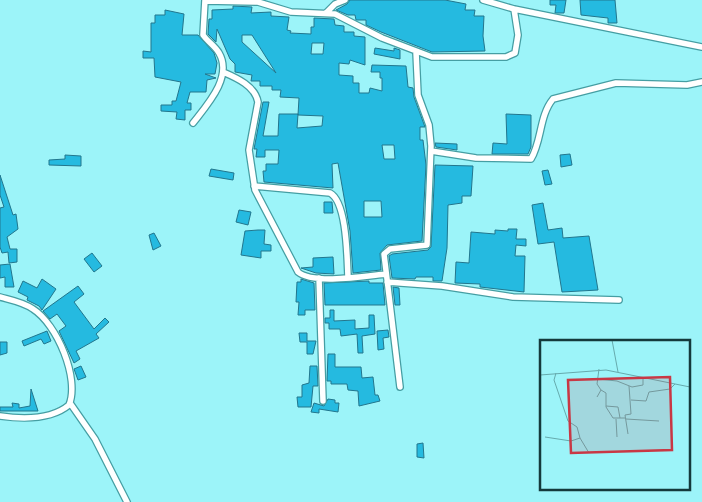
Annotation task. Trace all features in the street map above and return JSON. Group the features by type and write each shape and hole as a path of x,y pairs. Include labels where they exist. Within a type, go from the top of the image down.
{"street":[{"path":"193,123 221,81 223,72 220,54 203,35 205,0 258,2 291,12 326,12 344,17 416,52 442,58 510,55 515,53 517,49 514,10"},
{"path":"326,12 335,4 345,0"},
{"path":"483,0 514,10 702,46"},
{"path":"400,387 384,254 387,250 427,246 431,151 429,125 418,95 416,52"},
{"path":"223,72 240,80 255,93 258,100 249,150 254,186 298,272 303,276 318,278 386,274"},
{"path":"431,151 490,159 531,160 537,149 548,105 552,99 589,88 616,83 687,85 702,82"},
{"path":"254,186 330,193 338,198 342,210 348,277"},
{"path":"318,278 323,401"},
{"path":"387,282 442,286 513,297 619,300"},
{"path":"0,297 33,309 48,324 64,352 72,389 70,403 64,409 49,414 19,418 0,416"},
{"path":"70,403 95,439 127,502"}],"building":[{"path":"350,0 445,0 466,4 465,10 475,10 474,16 484,16 483,36 485,51 432,52 366,25 366,20 356,20 355,15 348,15 336,10 347,4"},
{"path":"550,0 566,0 564,13 555,13 556,5 550,5"},
{"path":"580,0 615,0 617,23 608,23 608,18 581,15"},
{"path":"233,6 252,7 251,13 271,12 271,16 289,17 287,30 291,31 290,33 311,34 311,27 314,27 314,18 334,19 335,25 344,26 344,32 354,32 354,36 365,37 365,65 350,60 349,64 339,63 339,75 353,76 353,83 359,83 359,93 369,93 370,88 382,91 380,72 371,72 372,65 406,66 408,87 413,88 414,97 425,127 420,127 420,140 423,140 426,165 422,241 387,245 380,253 381,270 353,273 350,231 338,163 332,164 333,188 264,182 263,171 266,171 266,164 278,164 279,150 265,150 265,157 256,157 257,149 254,149 263,102 269,102 263,136 278,136 279,114 298,114 297,128 322,126 323,116 298,115 299,98 280,97 281,90 272,90 272,86 260,86 260,81 251,81 252,75 235,72 235,64 230,59 217,29 216,42 208,34 212,10 233,9","holes":["242,35 252,35 276,73 242,42","312,43 324,43 323,54 311,54","382,145 394,145 395,159 384,159","364,201 381,201 382,217 364,217"]},
{"path":"165,10 184,14 182,35 198,35 214,53 217,63 215,74 205,74 216,78 207,80 206,92 190,92 187,103 191,103 191,110 185,110 185,120 176,119 177,112 161,111 161,105 172,105 172,101 176,101 181,82 155,77 154,58 143,58 143,51 151,52 151,23 155,23 155,15 165,15"},
{"path":"375,48 394,51 394,48 400,50 400,59 374,54"},
{"path":"506,114 531,115 531,147 528,154 492,154 493,143 507,144"},
{"path":"435,143 457,144 457,150 436,147"},
{"path":"570,154 572,165 561,167 560,155"},
{"path":"65,155 81,156 81,166 49,165 49,160 65,159"},
{"path":"435,165 473,166 471,196 462,196 462,203 448,205 447,248 442,281 433,281 433,277 416,277 415,279 392,278 389,256 392,254 428,250 431,247"},
{"path":"211,169 234,173 233,180 209,176"},
{"path":"548,170 552,184 545,185 542,171"},
{"path":"0,175 13,215 16,214 18,229 7,237 10,249 17,249 17,262 9,263 8,252 2,253 0,247 0,208 4,207 0,195"},
{"path":"324,202 332,202 333,213 324,213"},
{"path":"543,203 548,230 562,228 563,238 589,236 598,290 562,292 554,242 538,244 532,205"},
{"path":"239,210 251,212 248,225 236,222"},
{"path":"508,229 517,229 516,239 526,239 526,246 516,245 515,256 525,256 524,292 480,287 480,284 455,283 456,262 469,263 471,232 495,234 495,230 508,231"},
{"path":"265,230 264,244 271,245 271,251 261,251 261,258 241,255 245,231"},
{"path":"154,233 161,246 153,250 149,235"},
{"path":"92,253 102,266 94,272 84,259"},
{"path":"333,257 334,274 316,273 301,268 313,267 313,258"},
{"path":"10,264 14,287 5,287 5,277 0,278 0,265"},
{"path":"42,279 56,289 42,310 39,306 27,300 28,297 18,292 23,281 37,288"},
{"path":"301,279 314,283 315,310 305,310 305,315 298,315 299,302 296,302 297,282 301,282"},
{"path":"369,281 369,283 383,283 385,305 325,305 324,283"},
{"path":"78,286 84,294 74,302 94,329 105,318 109,322 96,334 99,338 76,351 80,359 74,363 59,331 66,326 57,314 50,319 43,311"},
{"path":"393,287 399,288 400,305 395,305"},
{"path":"330,310 334,310 334,321 355,320 355,329 369,328 369,315 374,315 375,334 362,336 363,353 358,353 357,334 341,336 340,329 329,329 329,323 325,323 325,318 330,318"},
{"path":"388,330 389,337 383,338 384,349 378,350 377,331"},
{"path":"47,331 51,341 44,344 41,339 24,346 22,341"},
{"path":"299,333 307,333 307,341 316,341 313,354 307,354 307,342 300,342"},
{"path":"0,342 7,342 7,353 0,355"},
{"path":"328,354 335,354 335,367 361,367 362,378 373,377 375,395 378,395 380,401 359,406 358,391 348,390 347,384 331,384 331,381 327,381"},
{"path":"81,366 86,377 78,380 74,369"},
{"path":"310,366 317,366 318,386 313,386 311,407 298,407 297,397 302,397 302,385 309,383"},
{"path":"31,389 38,411 0,411 0,407 13,407 12,403 19,404 19,408 30,406"},
{"path":"328,399 339,403 338,412 319,409 319,413 311,412 314,403 324,406"},
{"path":"423,443 424,458 417,457 417,444"}]}
